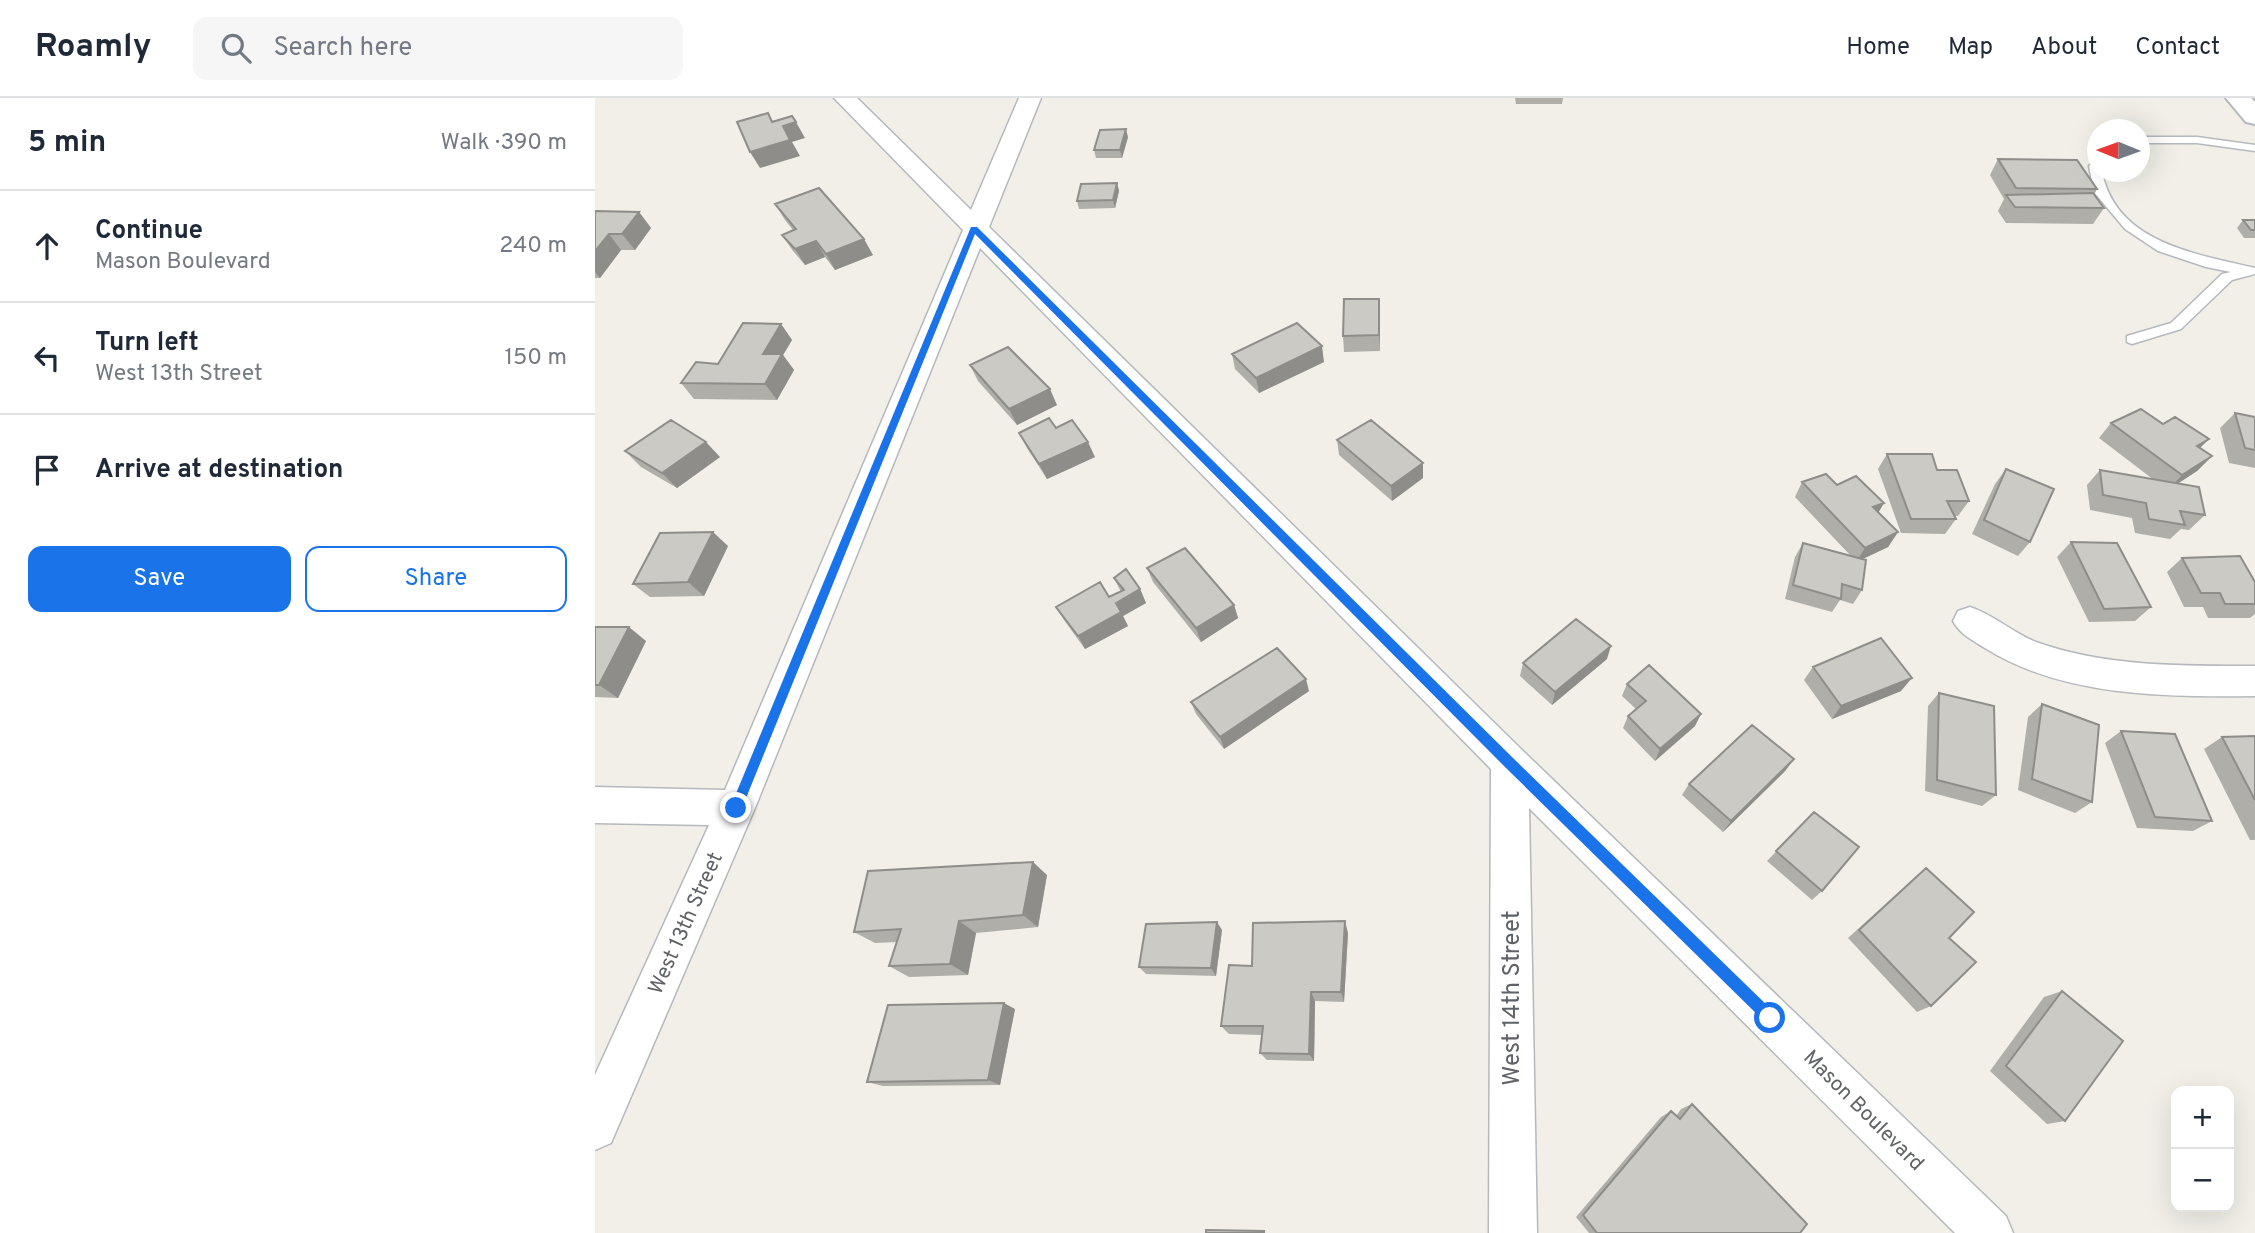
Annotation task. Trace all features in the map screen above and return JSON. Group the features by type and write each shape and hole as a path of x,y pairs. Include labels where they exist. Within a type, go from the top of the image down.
{"street":[{"name":"Mason Boulevard","path":"845,98 1510,763 1989,1233"},
{"name":"West 13th Street","path":"595,1127 736,808 1030,98"},
{"path":"2238,98 2255,117"},
{"path":"1970,621 2029,655 2095,671 2191,682 2255,681"},
{"name":"West 14th Street","path":"1510,763 1513,1233"},
{"path":"595,805 736,808"}],"lane":[{"path":"2150,140 2197,140 2255,148"},
{"path":"2098,182 2100,192 2129,226 2162,248 2211,264 2253,271"},
{"path":"2132,340 2176,327 2227,277 2253,271"}],"building":[{"path":"768,113 772,122 792,116 796,122 783,126 790,140 750,152 737,122"},
{"path":"1126,129 1120,150 1094,150 1100,130"},
{"path":"1998,159 2077,160 2087,174 2087,182 2092,182 2097,189 2016,188"},
{"path":"1117,183 1113,200 1077,201 1081,184"},
{"path":"819,188 864,239 826,254 816,241 795,249 782,235 796,229 775,204"},
{"path":"2093,193 2104,208 2015,207 2006,195"},
{"path":"595,211 639,212 622,234 609,234 595,251"},
{"path":"2243,220 2255,220 2255,230 2251,230"},
{"path":"1344,299 1379,299 1379,335 1343,336"},
{"path":"743,323 781,324 763,354 782,354 765,384 681,383 696,362 718,364"},
{"path":"1297,323 1322,346 1256,378 1232,354"},
{"path":"1008,347 1050,389 1009,409 970,365"},
{"path":"2141,409 2163,424 2175,417 2209,439 2197,446 2212,456 2182,475 2111,423"},
{"path":"2235,413 2255,417 2255,450 2245,448"},
{"path":"1049,418 1056,428 1072,420 1088,442 1039,464 1019,433"},
{"path":"671,420 706,442 662,473 625,451"},
{"path":"1371,420 1423,463 1391,486 1337,440"},
{"path":"1887,454 1932,454 1937,470 1957,470 1969,501 1947,501 1956,519 1911,519"},
{"path":"2006,469 2054,489 2030,542 1984,520"},
{"path":"2100,470 2199,487 2205,515 2180,511 2185,525 2149,519 2146,503 2103,495"},
{"path":"1826,474 1837,485 1856,476 1884,503 1873,507 1898,532 1865,548 1802,482"},
{"path":"713,532 688,582 633,584 660,533"},
{"path":"2071,542 2117,543 2151,607 2104,609"},
{"path":"1803,543 1866,560 1862,590 1842,584 1841,599 1793,585"},
{"path":"1185,548 1234,605 1196,628 1147,568"},
{"path":"2240,556 2255,582 2255,604 2225,604 2220,593 2201,593 2182,558"},
{"path":"1126,569 1140,589 1116,603 1121,612 1078,636 1056,607 1100,582 1109,597 1124,590 1114,578"},
{"path":"1576,619 1611,646 1555,692 1523,663"},
{"path":"595,627 629,627 599,685 595,685"},
{"path":"1881,638 1912,678 1841,706 1813,667"},
{"path":"1277,648 1306,679 1220,737 1191,702"},
{"path":"1649,665 1701,714 1660,749 1628,716 1646,701 1627,684"},
{"path":"1939,693 1994,706 1996,795 1937,780"},
{"path":"2042,704 2099,725 2092,802 2032,779"},
{"path":"1752,725 1794,759 1731,821 1689,784"},
{"path":"2121,731 2175,734 2212,821 2155,817"},
{"path":"2255,736 2255,800 2222,737"},
{"path":"1814,812 1859,847 1822,891 1776,851"},
{"path":"1033,862 1023,915 959,921 950,964 889,966 901,929 854,932 868,871"},
{"path":"1926,868 1974,912 1949,938 1976,962 1931,1006 1859,930"},
{"path":"1345,921 1341,992 1311,992 1309,1054 1260,1053 1263,1026 1221,1026 1229,965 1252,966 1253,923"},
{"path":"1217,922 1211,968 1139,967 1146,924"},
{"path":"2062,991 2123,1041 2065,1121 2006,1066"},
{"path":"1004,1003 988,1080 867,1082 888,1005"},
{"path":"1692,1104 1807,1224 1800,1233 1597,1233 1583,1215 1671,1111 1680,1119"},
{"path":"1206,1230 1264,1231 1264,1233 1206,1233"}],"route":[{"path":"736,808 974,228 1510,763 1770,1018"}]}
